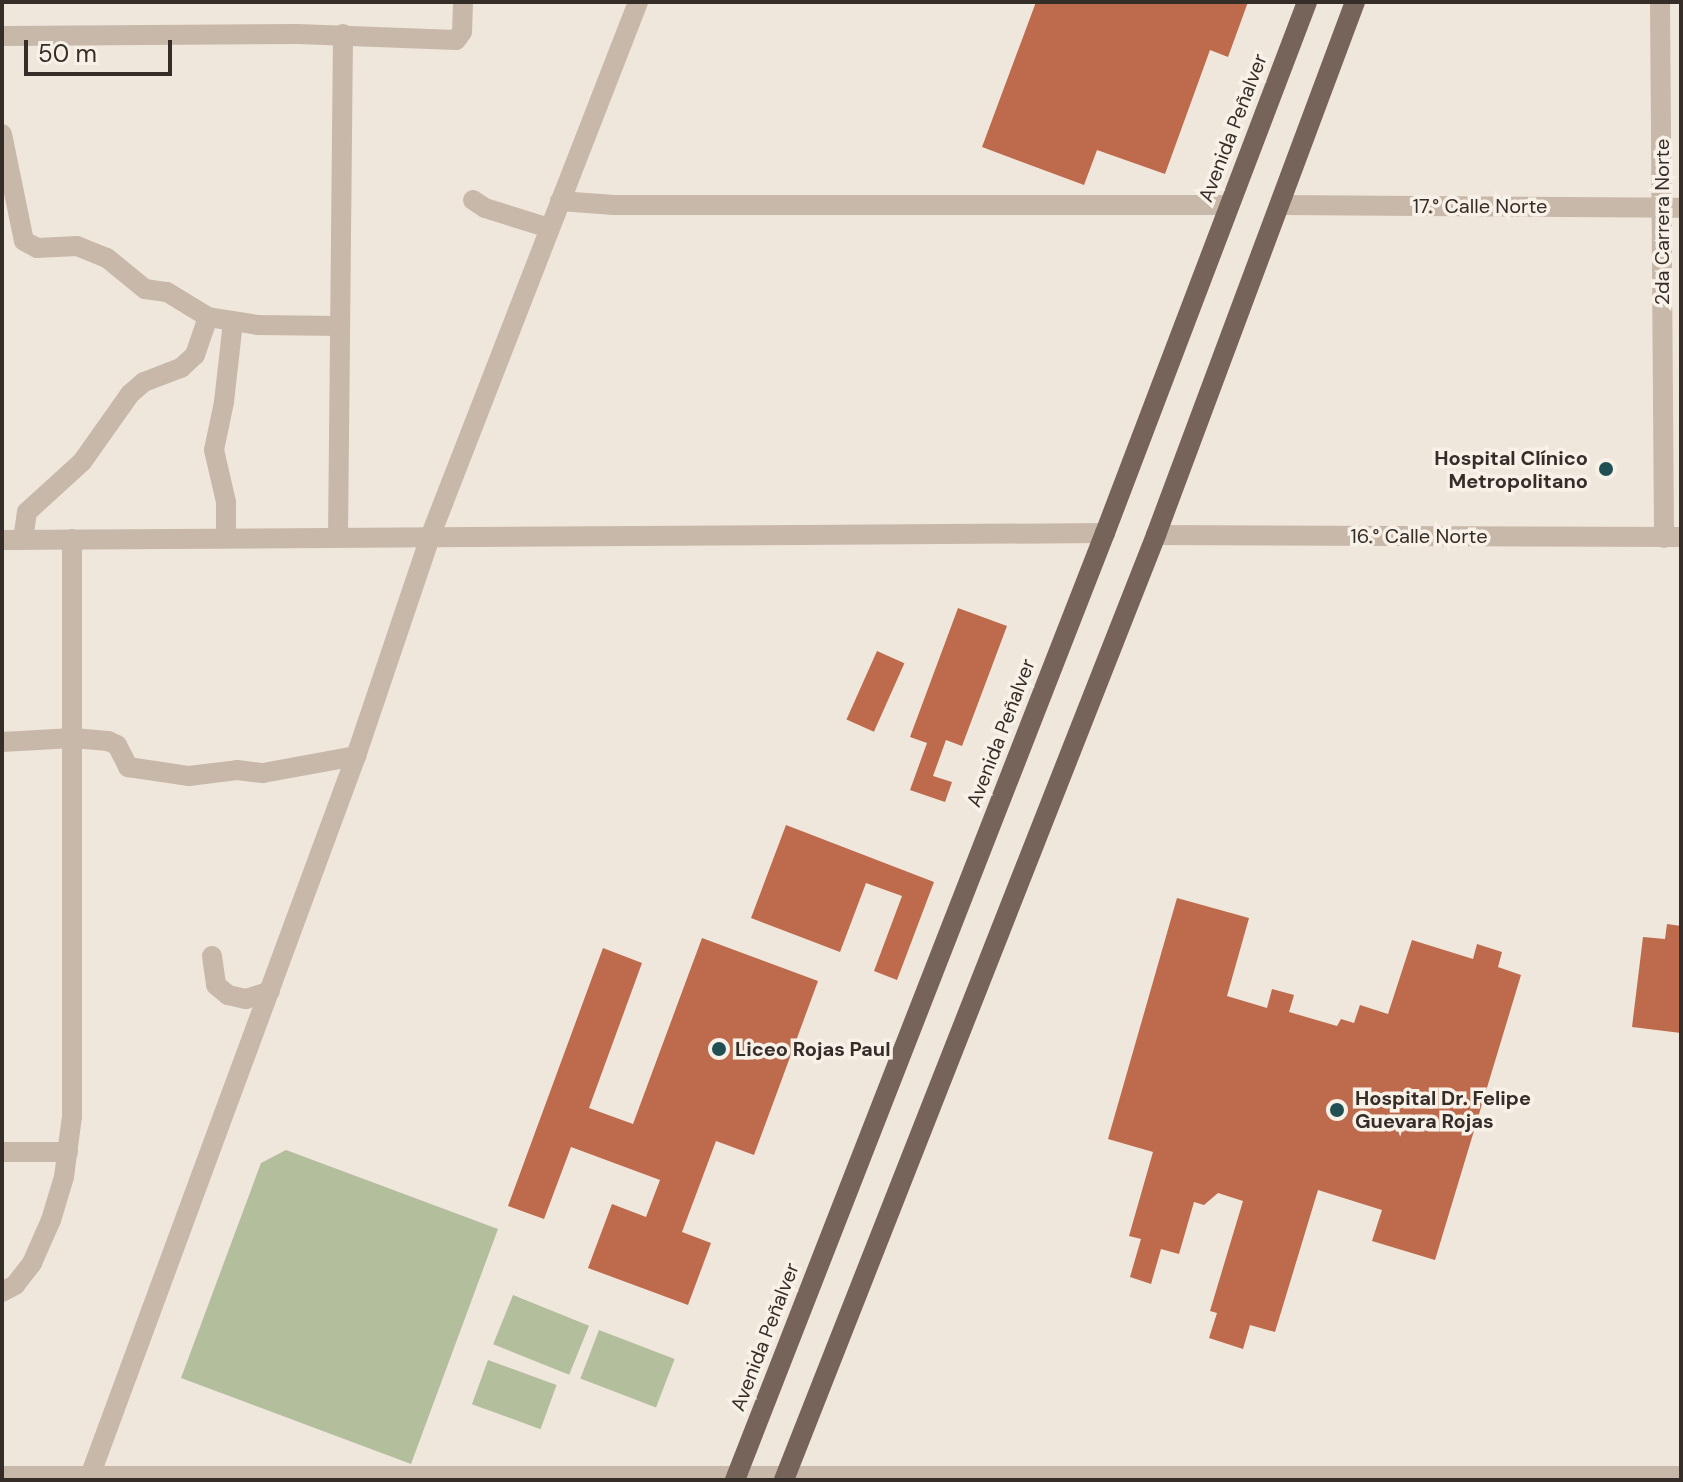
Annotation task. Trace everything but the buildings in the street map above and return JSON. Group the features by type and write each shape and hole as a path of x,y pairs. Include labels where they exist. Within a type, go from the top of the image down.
{"main road":[{"name":"Avenida Peñalver","path":"736,1478 1105,533 1307,2"},
{"path":"785,1478 1156,535 1355,2"}],"street":[{"path":"2,36 343,34 456,40 462,32 463,2"},
{"path":"90,1476 356,756 430,537 638,2"},
{"name":"2da Carrera Norte","path":"1660,2 1672,208 1672,538"},
{"path":"338,538 343,34"},
{"path":"2,134 24,241 37,248 77,246 107,258 145,289 167,292 208,317 233,322 340,326"},
{"path":"473,200 485,208 549,228"},
{"path":"560,201 614,205 1229,205"},
{"name":"17.° Calle Norte","path":"1280,205 1672,208"},
{"path":"208,317 195,355 181,368 144,382 130,394 82,462 27,512 12,540 1105,533"},
{"path":"226,538 226,502 214,450 224,402 233,322"},
{"name":"16.° Calle Norte","path":"1156,535 1672,538"},
{"path":"2,1292 15,1285 32,1263 51,1220 68,1152 72,1100 72,539"},
{"path":"2,742 73,738 117,745 128,767 189,776 237,770 263,773 356,756"},
{"path":"212,956 216,985 228,995 246,999 270,991"},
{"path":"2,1152 68,1152"},
{"path":"2,1476 1681,1476"}],"green space":[{"path":"286,1150 498,1229 411,1464 181,1378 261,1163"},
{"path":"513,1295 589,1326 569,1375 493,1344"},
{"path":"599,1330 675,1359 656,1408 580,1379"},
{"path":"488,1360 557,1385 541,1429 472,1404"}],"place":[{"name":"Hospital Clínico Metropolitano","path":"1606,469"},
{"name":"Liceo Rojas Paul","path":"719,1049"},
{"name":"Hospital Dr. Felipe Guevara Rojas","path":"1337,1110"}]}
